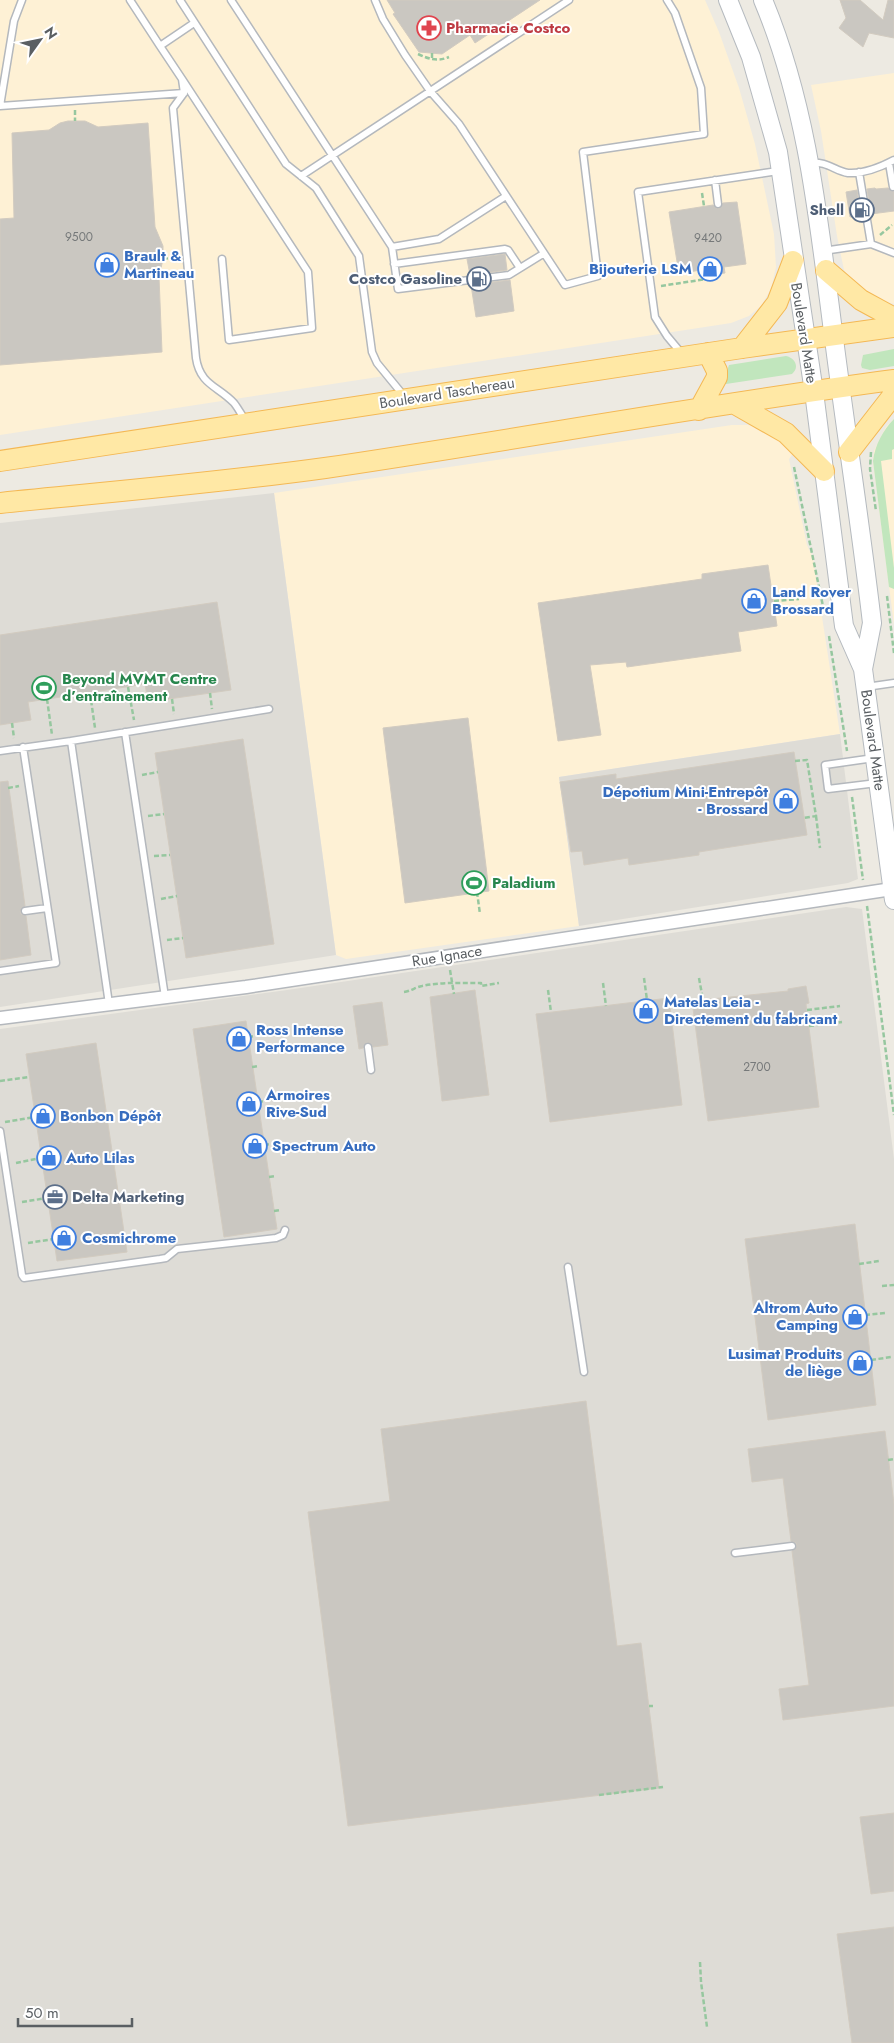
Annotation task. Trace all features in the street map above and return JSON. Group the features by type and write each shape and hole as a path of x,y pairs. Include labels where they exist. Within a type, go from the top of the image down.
{"main road":[{"name":"Boulevard Matte","path":"728,0 744,38 762,94 781,170 793,261 814,392 844,626 864,669"},
{"name":"Boulevard Matte","path":"763,0 780,43 793,87 809,163 825,260 833,336 872,623 864,669 893,894"},
{"path":"825,260 861,300 894,318"},
{"path":"742,348 776,303 793,261"},
{"name":"Boulevard Taschereau","path":"0,461 247,422 894,327"},
{"path":"699,410 718,373 708,354"},
{"path":"0,503 137,490 323,468 894,380"},
{"path":"849,452 894,394"},
{"path":"735,404 786,433 824,472"}],"street":[{"name":"Rue Ignace","path":"0,1018 246,986 893,894"}],"lane":[{"path":"22,0 14,22 0,106 184,93"},
{"path":"130,0 308,272 312,328 229,340 222,259"},
{"path":"180,0 286,164 316,188 359,256 370,344 374,358 406,399"},
{"path":"231,0 392,247 398,289 509,275 543,254"},
{"path":"375,0 383,19 430,91 459,124 564,285 598,276 583,152 704,134 701,88 675,13 667,0"},
{"path":"301,176 569,0"},
{"path":"160,46 194,22"},
{"path":"182,80 184,93 173,108 196,358 200,373 210,385 233,403 247,422"},
{"path":"809,163 820,163 847,173 859,172 892,162 893,187"},
{"path":"684,357 655,317 638,192 781,170"},
{"path":"859,172 871,244"},
{"path":"714,180 718,204"},
{"path":"392,247 440,239 506,196"},
{"path":"825,260 871,244 894,253"},
{"path":"394,264 505,249 508,250 520,268"},
{"path":"866,687 894,683"},
{"path":"0,751 269,709"},
{"path":"125,732 166,997"},
{"path":"71,741 109,1004"},
{"path":"0,971 56,963 19,748"},
{"path":"875,758 825,765 828,789 879,783"},
{"path":"25,911 47,908"},
{"path":"368,1048 371,1070"},
{"path":"0,1131 24,1278 30,1279 166,1258 177,1249 280,1237 285,1230"},
{"path":"568,1267 584,1372"},
{"path":"735,1553 792,1546"}],"path":[{"path":"414,49 417,53 432,60 441,60 449,57"},
{"path":"432,53 432,60"},
{"path":"75,106 75,121"},
{"path":"703,198 704,206"},
{"path":"674,284 713,278 713,274"},
{"path":"872,448 870,469 876,518"},
{"path":"794,464 822,601"},
{"path":"774,601 799,599"},
{"path":"890,623 894,653"},
{"name":"Boulevard Matte","path":"834,660 846,749"},
{"path":"128,687 136,730"},
{"path":"90,693 96,737"},
{"path":"210,693 214,718"},
{"path":"47,699 53,743"},
{"path":"172,699 176,724"},
{"path":"12,723 19,748"},
{"path":"795,761 807,760 820,848"},
{"path":"152,774 158,772"},
{"name":"Boulevard Matte","path":"852,798 862,872"},
{"path":"158,815 164,814"},
{"path":"804,818 816,816"},
{"path":"164,856 170,855"},
{"path":"477,892 480,914"},
{"path":"170,898 177,896"},
{"path":"868,915 894,1115"},
{"path":"176,938 183,938"},
{"path":"452,978 454,994"},
{"path":"644,978 647,1000"},
{"path":"699,978 702,1000"},
{"path":"404,992 413,991 419,986 481,983 481,986 500,983"},
{"path":"603,984 606,1006"},
{"path":"548,990 552,1012"},
{"path":"806,1010 840,1006"},
{"path":"809,1026 842,1022"},
{"path":"248,1037 254,1036"},
{"path":"252,1067 259,1066"},
{"path":"0,1081 29,1077"},
{"path":"258,1102 264,1101"},
{"path":"0,1123 35,1117"},
{"path":"264,1145 271,1144"},
{"path":"5,1164 41,1158"},
{"path":"269,1177 276,1176"},
{"path":"11,1204 47,1198"},
{"path":"274,1211 282,1210"},
{"path":"17,1244 54,1239"},
{"path":"859,1264 879,1262"},
{"path":"882,1286 894,1285"},
{"path":"866,1315 886,1312"},
{"path":"871,1360 891,1357"},
{"path":"888,1460 894,1459"},
{"path":"599,1795 663,1788"},
{"path":"700,1962 700,1982 707,2027"}],"shaded area":[{"path":"0,0 705,0 719,32 739,88 755,144 774,234 776,267 771,289 761,306 749,316 731,323 0,435"},
{"path":"894,73 894,304 872,298 848,277 844,270 821,131 811,85"},
{"path":"894,419 894,625 873,461 874,451 886,427"},
{"path":"732,425 748,425 766,429 795,451 789,459 807,545 813,558 840,734 559,777 579,926 346,959 336,955 274,493"},
{"path":"274,493 336,955 0,1007 0,523"},
{"path":"840,734 858,879 848,883 579,926 559,777"},
{"path":"846,907 862,909 894,1159 894,2043 0,2043 0,1029 287,990"}],"green space":[{"path":"894,349 894,366 870,370 862,368 863,355"},
{"path":"786,356 794,361 796,366 792,374 726,384 724,380 729,365"},
{"path":"894,419 892,459 881,461 894,568 894,589 889,587 873,461 880,438"}],"building":[{"path":"387,0 540,0 475,43 470,35 442,54 419,52 393,14 395,13"},
{"path":"840,0 860,0 883,20 888,0 894,0 894,38 869,33 863,47 839,28 846,18"},
{"path":"85,121 98,127 148,123 155,227 163,246 163,259 159,277 162,352 0,365 0,219 14,218 12,133 49,130 60,123"},
{"path":"888,188 894,192 894,211 871,214 867,189"},
{"path":"857,190 861,216 850,217 846,192"},
{"path":"737,202 746,264 724,267 725,273 701,276 700,270 679,274 669,212 713,205 719,209 723,203"},
{"path":"505,254 507,270 470,275 467,259"},
{"path":"510,280 514,311 476,317 471,285"},
{"path":"768,565 777,626 738,632 741,651 627,667 626,662 590,665 601,735 558,741 538,603 702,579 702,574"},
{"path":"217,602 231,690 148,702 145,684 28,702 31,720 0,725 0,635"},
{"path":"468,718 489,891 405,903 383,728"},
{"path":"243,739 274,944 186,958 155,753"},
{"path":"794,752 807,835 699,852 699,855 629,865 628,858 584,865 582,851 571,852 560,782 616,774 616,779"},
{"path":"8,781 25,906 20,911 21,914 26,916 31,955 0,960 0,782"},
{"path":"806,986 809,1003 806,1004 819,1107 708,1121 692,1001 788,991 788,989"},
{"path":"475,990 489,1095 442,1101 430,997"},
{"path":"669,998 682,1105 550,1122 536,1014"},
{"path":"382,1002 388,1045 373,1047 367,1042 363,1048 359,1049 353,1006"},
{"path":"246,1021 277,1229 224,1237 193,1029"},
{"path":"96,1043 127,1252 57,1261 26,1054"},
{"path":"855,1224 876,1405 768,1420 745,1239"},
{"path":"586,1401 617,1646 641,1643 659,1788 348,1826 308,1512 390,1501 381,1429"},
{"path":"885,1431 894,1504 894,1706 783,1720 779,1689 809,1685 792,1551 797,1546 796,1543 791,1541 783,1478 752,1482 748,1449"},
{"path":"894,1813 894,1891 871,1894 860,1817"},
{"path":"894,1927 894,2043 852,2043 837,1934"}],"place":[{"name":"Pharmacie Costco","path":"429,28"},
{"name":"Shell","path":"862,210"},
{"name":"Brault & Martineau","path":"107,265"},
{"name":"Bijouterie LSM","path":"710,269"},
{"name":"Costco Gasoline","path":"479,279"},
{"name":"Land Rover Brossard","path":"754,601"},
{"name":"Beyond MVMT Centre d’entraînement","path":"44,688"},
{"name":"Dépotium Mini-Entrepôt - Brossard","path":"786,801"},
{"name":"Paladium","path":"474,883"},
{"name":"Matelas Leia - Directement du fabricant","path":"646,1011"},
{"name":"Ross Intense Performance","path":"239,1039"},
{"name":"Armoires Rive-Sud","path":"249,1104"},
{"name":"Bonbon Dépôt","path":"43,1116"},
{"name":"Spectrum Auto","path":"255,1146"},
{"name":"Auto Lilas","path":"49,1158"},
{"name":"Delta Marketing","path":"55,1197"},
{"name":"Cosmichrome","path":"64,1238"},
{"name":"Altrom Auto Camping","path":"855,1317"},
{"name":"Lusimat Produits de liège","path":"860,1363"}]}
